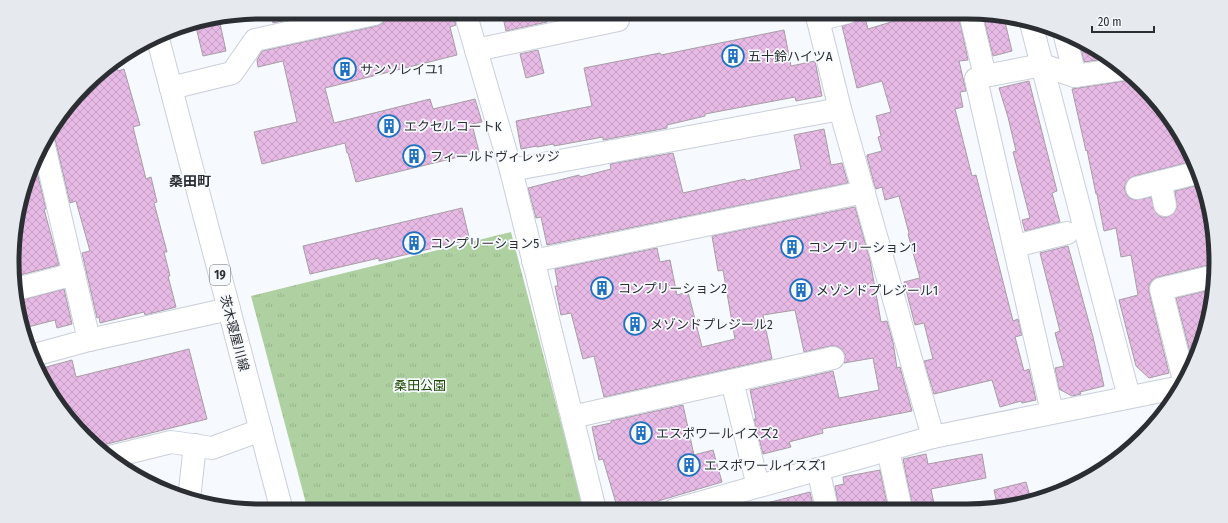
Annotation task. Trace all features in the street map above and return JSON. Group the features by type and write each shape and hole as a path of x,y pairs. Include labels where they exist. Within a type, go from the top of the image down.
{"street":[{"path":"171,88 232,73 255,40 351,19"},
{"path":"467,19 511,170 594,504"},
{"path":"818,19 840,109 933,437"},
{"path":"972,19 986,76"},
{"path":"476,50 618,20"},
{"path":"1032,28 1129,397"},
{"path":"1066,40 1075,76"},
{"name":"茨木寝屋川線","path":"159,42 280,504"},
{"path":"1052,412 976,79 1042,65 1075,76 1114,69"},
{"path":"511,170 840,109"},
{"path":"45,152 89,340"},
{"path":"1137,188 1193,175"},
{"path":"1160,182 1165,206"},
{"path":"533,261 864,192"},
{"path":"1015,246 1068,233"},
{"path":"21,287 74,274"},
{"path":"1182,373 1160,289 1208,278"},
{"path":"37,354 89,340 229,309"},
{"path":"572,417 833,358"},
{"path":"732,381 758,486"},
{"path":"695,504 933,437 1174,388"},
{"path":"116,456 172,442 212,448 261,430"},
{"path":"190,493 194,445"},
{"path":"888,450 900,504"},
{"path":"818,469 826,504"}],"green space":[{"name":"桑田公園","path":"511,232 582,504 306,504 251,296"}],"building":[{"path":"272,19 292,19 273,23"},
{"path":"385,19 455,19 456,25 450,27 457,55 325,88 334,123 430,99 433,109 475,99 482,122 472,124 479,152 356,182 345,143 262,164 254,132 297,122 283,61 258,67 257,60 262,51 377,26 383,23"},
{"path":"503,19 546,19 547,22 506,31"},
{"path":"865,19 868,29 901,19 959,19 968,60 959,61 966,91 960,92 963,107 955,109 972,176 976,175 1013,321 1018,319 1022,335 1015,337 1024,371 1029,369 1036,400 1022,403 1021,401 1000,407 992,380 934,394 924,361 933,359 924,323 915,325 904,282 920,278 899,196 885,200 882,187 876,189 875,187 867,157 867,155 882,151 878,137 881,136 876,116 891,112 882,81 857,88 842,26"},
{"path":"984,20 1005,22 1012,51 993,56"},
{"path":"220,23 226,51 203,56 196,28"},
{"path":"784,30 791,66 815,61 822,96 796,101 795,97 705,114 705,116 667,125 667,128 603,140 603,137 554,146 554,144 521,149 516,121 592,106 584,68 660,53 661,55"},
{"path":"1081,47 1100,60 1084,62"},
{"path":"538,50 544,73 526,78 520,54"},
{"path":"117,67 118,71 124,69 140,125 133,127 146,179 151,177 157,202 154,203 167,252 164,252 170,276 168,276 176,307 145,315 144,312 100,323 99,317 97,318 82,253 90,251 76,201 70,203 53,136 69,114 90,90"},
{"path":"1127,80 1138,90 1159,114 1177,140 1188,163 1134,176 1125,184 1125,191 1128,197 1134,200 1151,197 1156,213 1161,217 1167,217 1173,214 1177,208 1175,191 1195,186 1195,188 1197,188 1201,199 1207,230 1209,265 1158,277 1149,285 1149,292 1169,373 1149,378 1136,366 1119,300 1138,295 1131,255 1121,257 1116,228 1104,231 1097,194 1072,89"},
{"path":"1029,81 1057,191 1052,193 1060,222 1025,231 1022,220 1030,218 1013,152 1016,151 1008,117 999,88"},
{"path":"824,129 831,165 842,163 848,183 547,245 541,217 536,218 528,188 579,175 580,177 611,169 610,164 673,153 683,193 745,179 746,181 801,169 794,135"},
{"path":"37,170 46,209 44,209 59,265 20,275 19,262 21,230 27,199"},
{"path":"855,207 870,260 881,322 887,321 893,342 897,368 900,367 912,411 822,429 823,433 789,442 791,447 763,454 754,419 756,419 750,390 833,371 839,398 879,390 873,358 844,363 845,355 842,349 836,346 804,352 795,310 763,315 772,359 604,397 594,356 583,359 571,313 561,315 555,286 558,286 555,269 657,248 660,262 670,260 677,295 688,292 702,347 735,339 723,270 718,271 712,236"},
{"name":"コンプリーション5","path":"462,208 469,237 462,239 463,241 379,261 379,258 310,274 303,246"},
{"path":"1068,246 1093,337 1104,386 1080,392 1081,394 1072,396 1059,389 1055,368 1064,366 1055,333 1060,331 1040,253"},
{"path":"64,289 72,324 57,328 55,320 28,327 22,300"},
{"path":"1207,291 1201,324 1191,355 1176,298"},
{"path":"189,349 207,419 103,445 90,433 69,409 51,383 43,368 72,360 76,377"},
{"path":"683,405 694,455 713,450 722,482 648,504 616,504 603,459 599,460 592,427 611,423 611,421"},
{"path":"926,454 928,464 982,454 986,478 931,489 934,504 912,504 903,459"},
{"path":"880,470 887,504 838,504 835,486 844,484 843,477"},
{"path":"1026,482 1030,496 997,502 994,490"},
{"path":"810,492 813,504 767,504"}],"place":[{"name":"五十鈴ハイツA","path":"733,56"},
{"name":"サンソレイユ1","path":"345,69"},
{"name":"エクセルコートK","path":"389,126"},
{"name":"フィールドヴィレッジ","path":"414,156"},
{"name":"コンプリーション5","path":"414,243"},
{"name":"コンプリーション1","path":"792,247"},
{"name":"コンプリーション2","path":"602,288"},
{"name":"メゾンドプレジール1","path":"801,290"},
{"name":"メゾンドプレジール2","path":"635,324"},
{"name":"エスポワールイスズ2","path":"641,433"},
{"name":"エスポワールイスズ1","path":"689,465"}],"district":[{"name":"桑田町","path":"190,181"}]}
